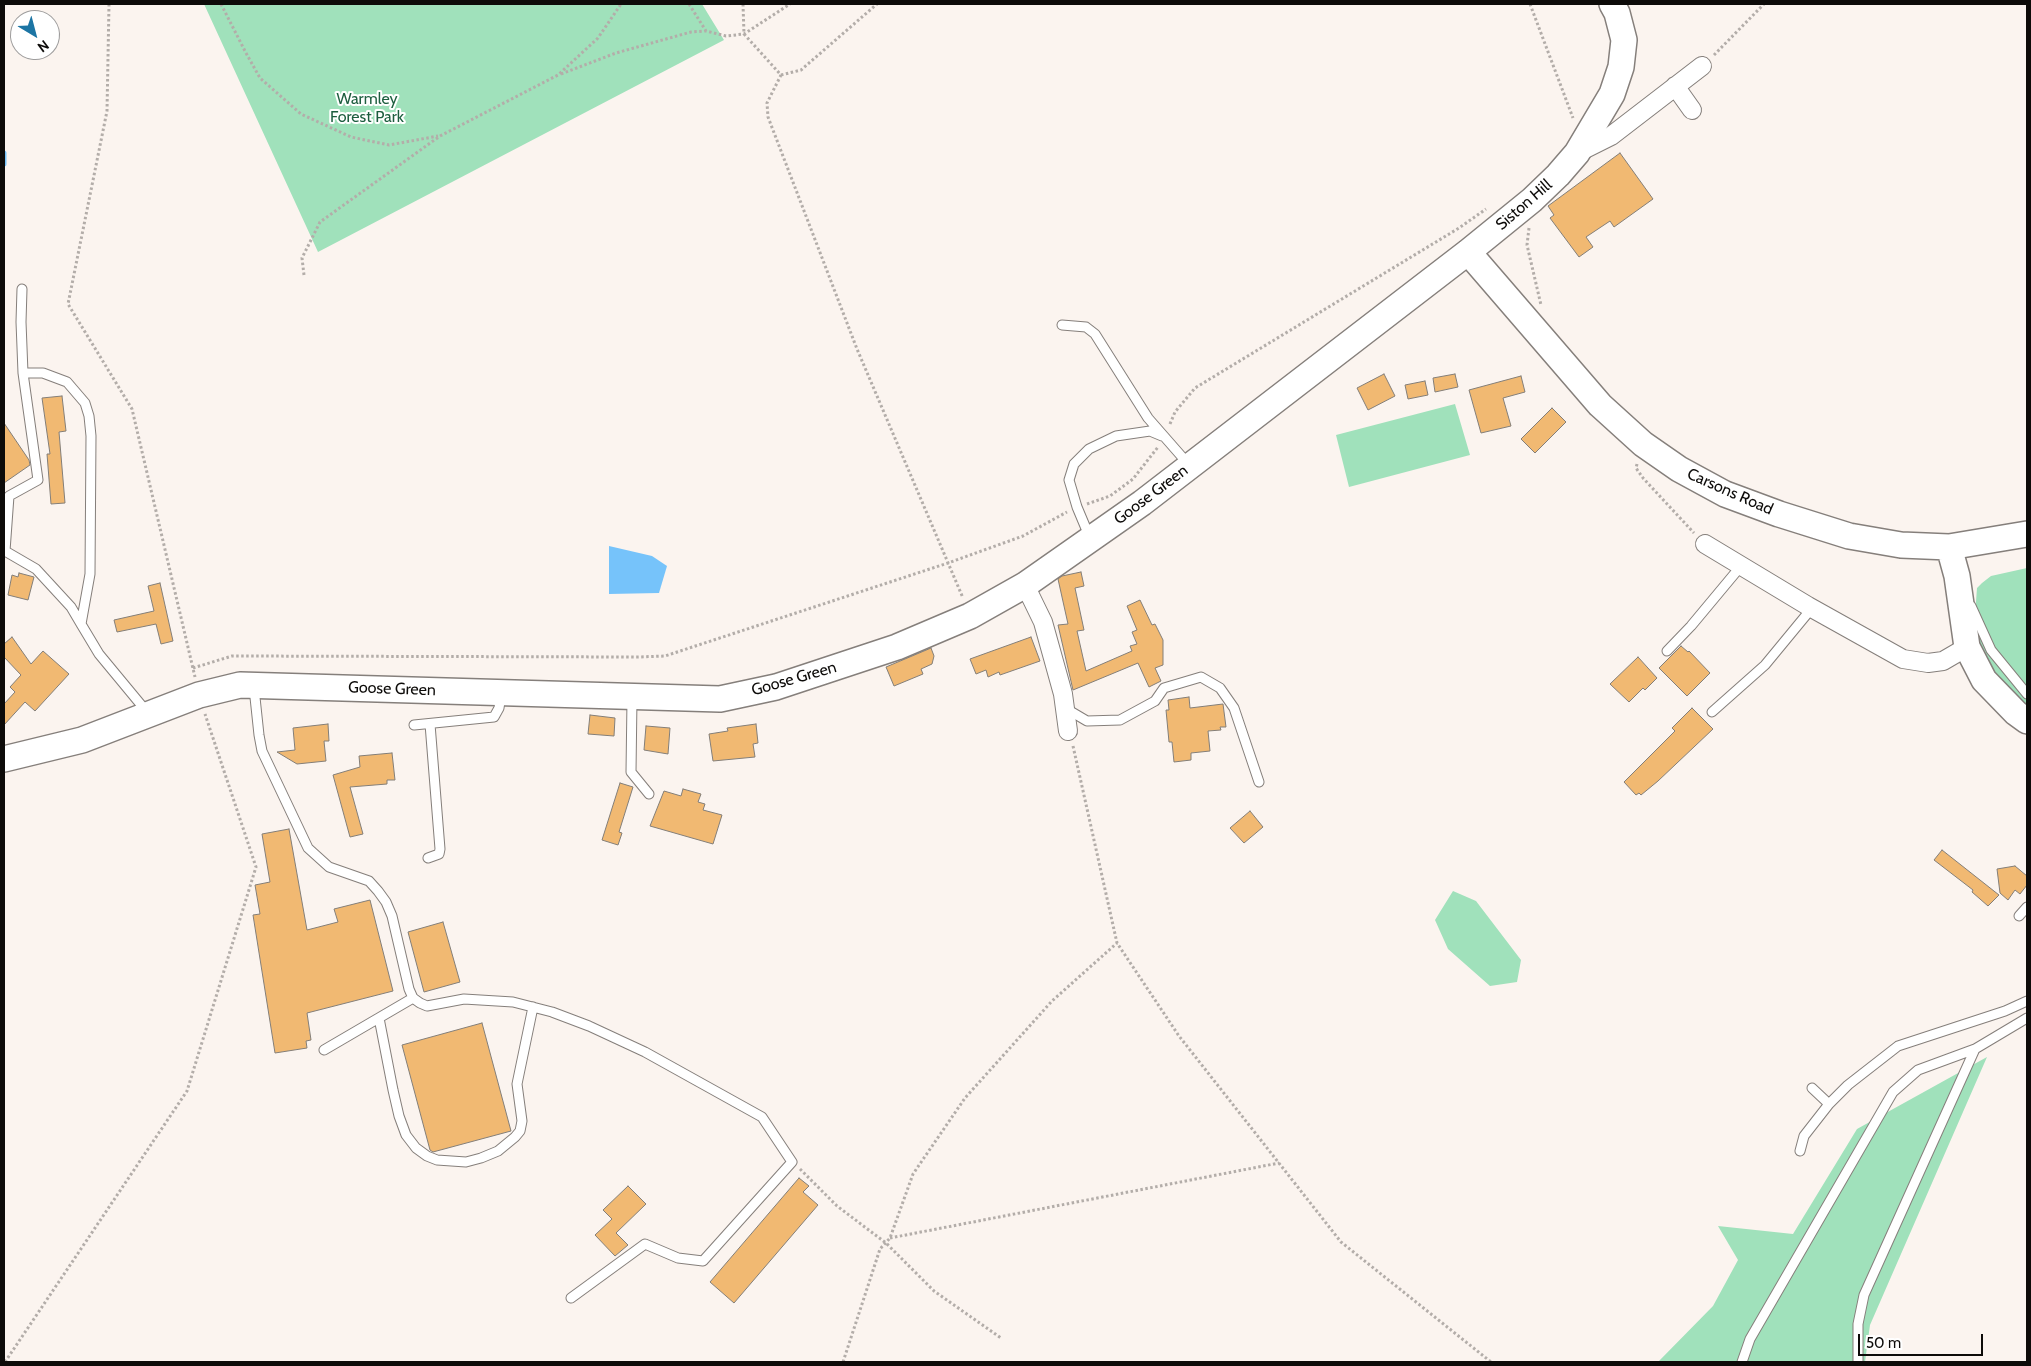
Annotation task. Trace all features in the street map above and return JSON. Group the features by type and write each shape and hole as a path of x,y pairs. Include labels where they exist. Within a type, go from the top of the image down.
{"street":[{"name":"Siston Hill","path":"1468,252 1532,200 1558,175 1576,154 1612,94 1621,67 1624,40 1617,13 1612,4"},
{"name":"Siston Hill","path":"1576,154 1611,136 1702,66"},
{"path":"1675,86 1692,110"},
{"name":"Carsons Road","path":"1468,252 1600,405 1643,444 1679,469 1725,494 1779,514 1849,536 1901,545 1949,547 2027,534"},
{"name":"Goose Green","path":"4,759 82,740 199,695 240,685 720,699 776,687 897,646 970,616 1025,585 1091,540 1468,252"},
{"path":"1705,544 1812,608 1903,659 1928,664 1943,661 1967,646"},
{"path":"1949,547 1957,576 1967,646 1984,680 2016,713 2027,721"},
{"path":"1025,585 1043,622 1063,694 1068,731"}],"lane":[{"path":"22,289 20,322 23,373 38,480 9,496 5,551 36,568 72,608 99,654 149,714"},
{"path":"1062,325 1086,327 1095,334 1148,418 1190,466"},
{"path":"23,373 43,373 67,382 84,403 88,416 91,436 90,574 81,624"},
{"path":"1091,540 1077,507 1069,480 1074,464 1089,449 1116,436 1150,431 1164,437"},
{"path":"1667,651 1691,626 1740,566"},
{"path":"1957,576 1991,650 2027,694"},
{"path":"1712,712 1765,666 1812,608"},
{"path":"1065,708 1087,721 1120,720 1155,701 1164,688 1200,677 1220,688 1234,708 1259,782"},
{"path":"254,685 262,751 308,848 328,867 369,881 378,890 392,916 409,989 413,998 427,1006 464,999 512,1002 589,1026 645,1052 762,1117 792,1162 703,1261 678,1258 645,1244 571,1298"},
{"path":"414,725 494,717 500,708 501,692"},
{"path":"632,696 631,772 649,794"},
{"path":"428,858 439,854 440,849 430,724"},
{"path":"2020,916 2027,907"},
{"path":"324,1050 413,998"},
{"path":"1800,1151 1804,1136 1829,1104 1848,1085 1898,1046 2027,1002"},
{"path":"379,1018 399,1116 406,1134 416,1148 427,1156 438,1160 466,1162 498,1151 520,1131 522,1121 517,1084 533,1007"},
{"path":"1742,1362 1750,1339 1893,1092 1918,1070 1975,1049 2027,1018"},
{"path":"1858,1362 1858,1324 1864,1294 1975,1049"},
{"path":"1812,1088 1829,1104"}],"path":[{"path":"5,1362 188,1091 256,866 199,695 132,409 68,304 107,111 109,4"},
{"path":"221,4 260,78 301,114 351,137 389,145 440,136"},
{"path":"558,75 598,38 621,4"},
{"path":"689,4 706,31"},
{"path":"743,4 744,34 781,75"},
{"path":"304,275 302,258 320,222 440,136 558,75 661,39 691,32 706,31 726,36 744,34 790,4"},
{"path":"877,4 801,70 781,75 767,103 768,117 857,349 970,616"},
{"path":"1530,4 1573,117 1576,154"},
{"path":"1702,66 1764,4"},
{"path":"1532,200 1527,246 1544,315 1537,331"},
{"path":"193,668 232,656 665,656 948,563 1023,536 1077,507 1110,496 1133,479 1164,437 1175,412 1195,388 1459,228 1488,207"},
{"path":"1643,444 1636,468 1643,478 1705,544"},
{"path":"1068,731 1117,942 1179,1036 1341,1242 1491,1362"},
{"path":"843,1362 880,1249 890,1238 914,1174 965,1098 1052,1001 1117,942"},
{"path":"792,1162 838,1206 886,1243 934,1291 1001,1338"},
{"path":"890,1238 1279,1163"}],"green space":[{"name":"Warmley Forest Park","path":"204,4 702,4 724,40 318,252"},
{"path":"1455,404 1470,455 1349,487 1336,435"},
{"path":"2027,568 2027,709 1997,677 1979,642 1975,615 1977,588 1982,583 1991,576"},
{"path":"1453,891 1476,901 1521,960 1517,982 1490,986 1448,949 1435,920"},
{"path":"1987,1057 1870,1325 1865,1362 1658,1362 1713,1306 1738,1260 1718,1226 1793,1234 1857,1129"}],"water":[{"path":"609,546 652,556 667,566 659,593 609,594"}],"building":[{"path":"1620,153 1653,199 1614,227 1610,221 1586,237 1593,247 1579,257 1550,218 1554,215 1548,206"},
{"path":"1384,374 1395,396 1368,410 1357,388"},
{"path":"1455,374 1458,387 1435,392 1433,378"},
{"path":"1521,376 1525,392 1503,398 1511,426 1481,433 1469,390"},
{"path":"1425,381 1428,395 1408,399 1405,385"},
{"path":"62,396 66,431 59,432 65,503 51,504 47,454 50,454 42,398"},
{"path":"1552,408 1566,422 1535,453 1521,439"},
{"path":"4,423 29,460 30,465 4,483"},
{"path":"1081,572 1084,586 1075,588 1084,630 1077,631 1086,671 1132,651 1130,646 1137,644 1132,632 1137,630 1127,606 1140,600 1152,625 1155,624 1163,640 1163,665 1155,668 1161,681 1149,687 1138,663 1073,690 1058,625 1068,624 1058,579 1062,576"},
{"path":"19,573 34,577 28,600 8,595 12,575 18,577"},
{"path":"160,583 173,641 161,644 156,624 117,632 114,620 154,611 148,586"},
{"path":"12,637 31,664 43,651 69,674 35,711 25,702 4,725 4,704 15,692 10,687 21,675 4,657 4,644"},
{"path":"1031,637 1040,661 1000,675 999,672 988,677 986,670 976,674 970,659"},
{"path":"1681,646 1689,651 1710,673 1687,696 1659,668"},
{"path":"931,648 934,656 932,664 921,669 923,674 894,686 886,667"},
{"path":"1638,657 1657,678 1645,690 1643,688 1629,702 1610,684"},
{"path":"1189,697 1190,708 1223,704 1226,727 1220,727 1221,730 1208,731 1210,751 1191,753 1191,760 1174,762 1172,742 1169,742 1166,710 1169,710 1168,700"},
{"path":"1692,708 1713,729 1658,781 1641,795 1639,793 1636,795 1624,782 1675,731 1672,728"},
{"path":"590,715 615,718 614,736 588,734"},
{"path":"328,724 329,741 324,741 326,761 297,764 277,752 295,750 293,728"},
{"path":"756,724 758,743 753,744 755,757 713,761 709,734 728,731 727,728"},
{"path":"646,726 670,728 668,754 644,750"},
{"path":"392,753 395,780 387,780 387,784 350,787 363,834 350,837 333,775 360,767 359,756"},
{"path":"620,783 633,787 619,832 622,833 618,845 602,840"},
{"path":"683,789 701,794 698,802 705,804 703,810 722,815 713,844 650,826 664,791 681,796"},
{"path":"1250,811 1263,827 1244,843 1230,828"},
{"path":"289,829 307,930 338,922 334,909 370,900 393,991 307,1013 311,1040 306,1041 307,1048 275,1053 253,915 260,914 255,885 270,882 262,834"},
{"path":"1942,850 1999,895 1988,906 1972,892 1973,890 1934,860"},
{"path":"2015,866 2027,876 2027,885 2020,894 2015,890 2008,900 2000,893 1997,869"},
{"path":"443,922 460,982 424,992 408,932"},
{"path":"482,1023 511,1131 433,1152 430,1150 402,1045"},
{"path":"799,1178 809,1186 803,1192 818,1205 734,1303 710,1282"},
{"path":"628,1186 646,1204 616,1233 628,1245 615,1256 595,1235 612,1219 603,1210"}],"waterway":[{"path":"4,153 4,164"}]}
